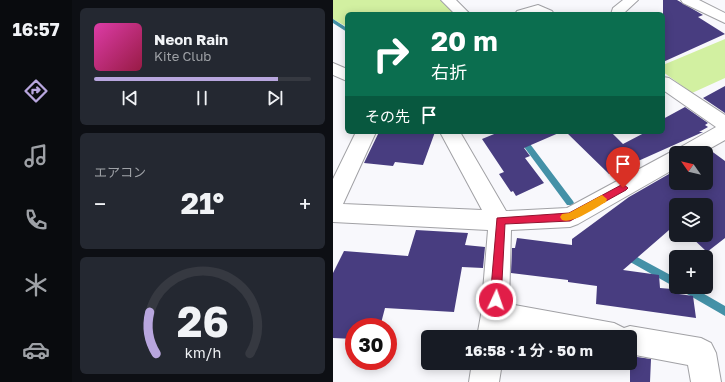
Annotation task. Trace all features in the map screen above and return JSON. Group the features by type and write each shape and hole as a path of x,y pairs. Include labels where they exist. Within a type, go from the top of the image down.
{"street":[{"path":"448,0 461,12"},
{"path":"618,12 631,0"},
{"path":"688,0 725,19"},
{"path":"528,12 538,9 543,12"},
{"path":"333,68 345,75"},
{"path":"665,84 722,134 699,146"},
{"path":"333,201 365,134"},
{"path":"451,134 500,221 493,326 537,330"},
{"path":"333,213 500,221 570,217 669,162"},
{"path":"637,341 701,353 706,382"},
{"path":"484,382 486,370"}],"green space":[{"path":"333,0 440,0 453,12 345,12 345,26 333,19"},
{"path":"725,39 725,78 692,93 665,73 665,64"}],"building":[{"path":"663,0 677,0 703,15 698,17 725,34 665,61 665,12 663,12"},
{"path":"725,86 725,113 703,98"},
{"path":"685,107 708,123 705,125 708,127 699,132 703,132 609,174 568,134 613,134 623,144 642,134 665,134 665,118"},
{"path":"378,134 434,134 423,165 395,162 393,166 364,163"},
{"path":"494,134 556,134 524,148 530,156 525,158 544,183 516,196 513,191 511,192 499,174 504,172 482,139"},
{"path":"713,152 725,161 725,238 710,250 705,250 696,242 713,242 713,198 669,198 669,230 623,270 659,275 660,288 669,289 669,294 693,296 696,318 596,304 597,286 568,282 568,280 511,273 512,248 515,248 517,238 572,245 572,239 629,197 669,174 669,190 713,190"},
{"path":"416,230 468,233 465,245 485,247 483,268 462,267 454,312 385,308 382,318 345,318 345,339 333,338 333,273 344,251 408,256"},
{"path":"637,357 651,359 650,382 630,382 630,370 637,370"}],"waterway":[{"path":"333,21 345,29"},
{"path":"518,134 570,203"},
{"path":"626,255 669,279"},
{"path":"695,294 725,311"}],"slow traffic":[{"path":"565,217 570,217 602,199"}],"route":[{"path":"496,300 500,221 570,217 623,188"}]}
